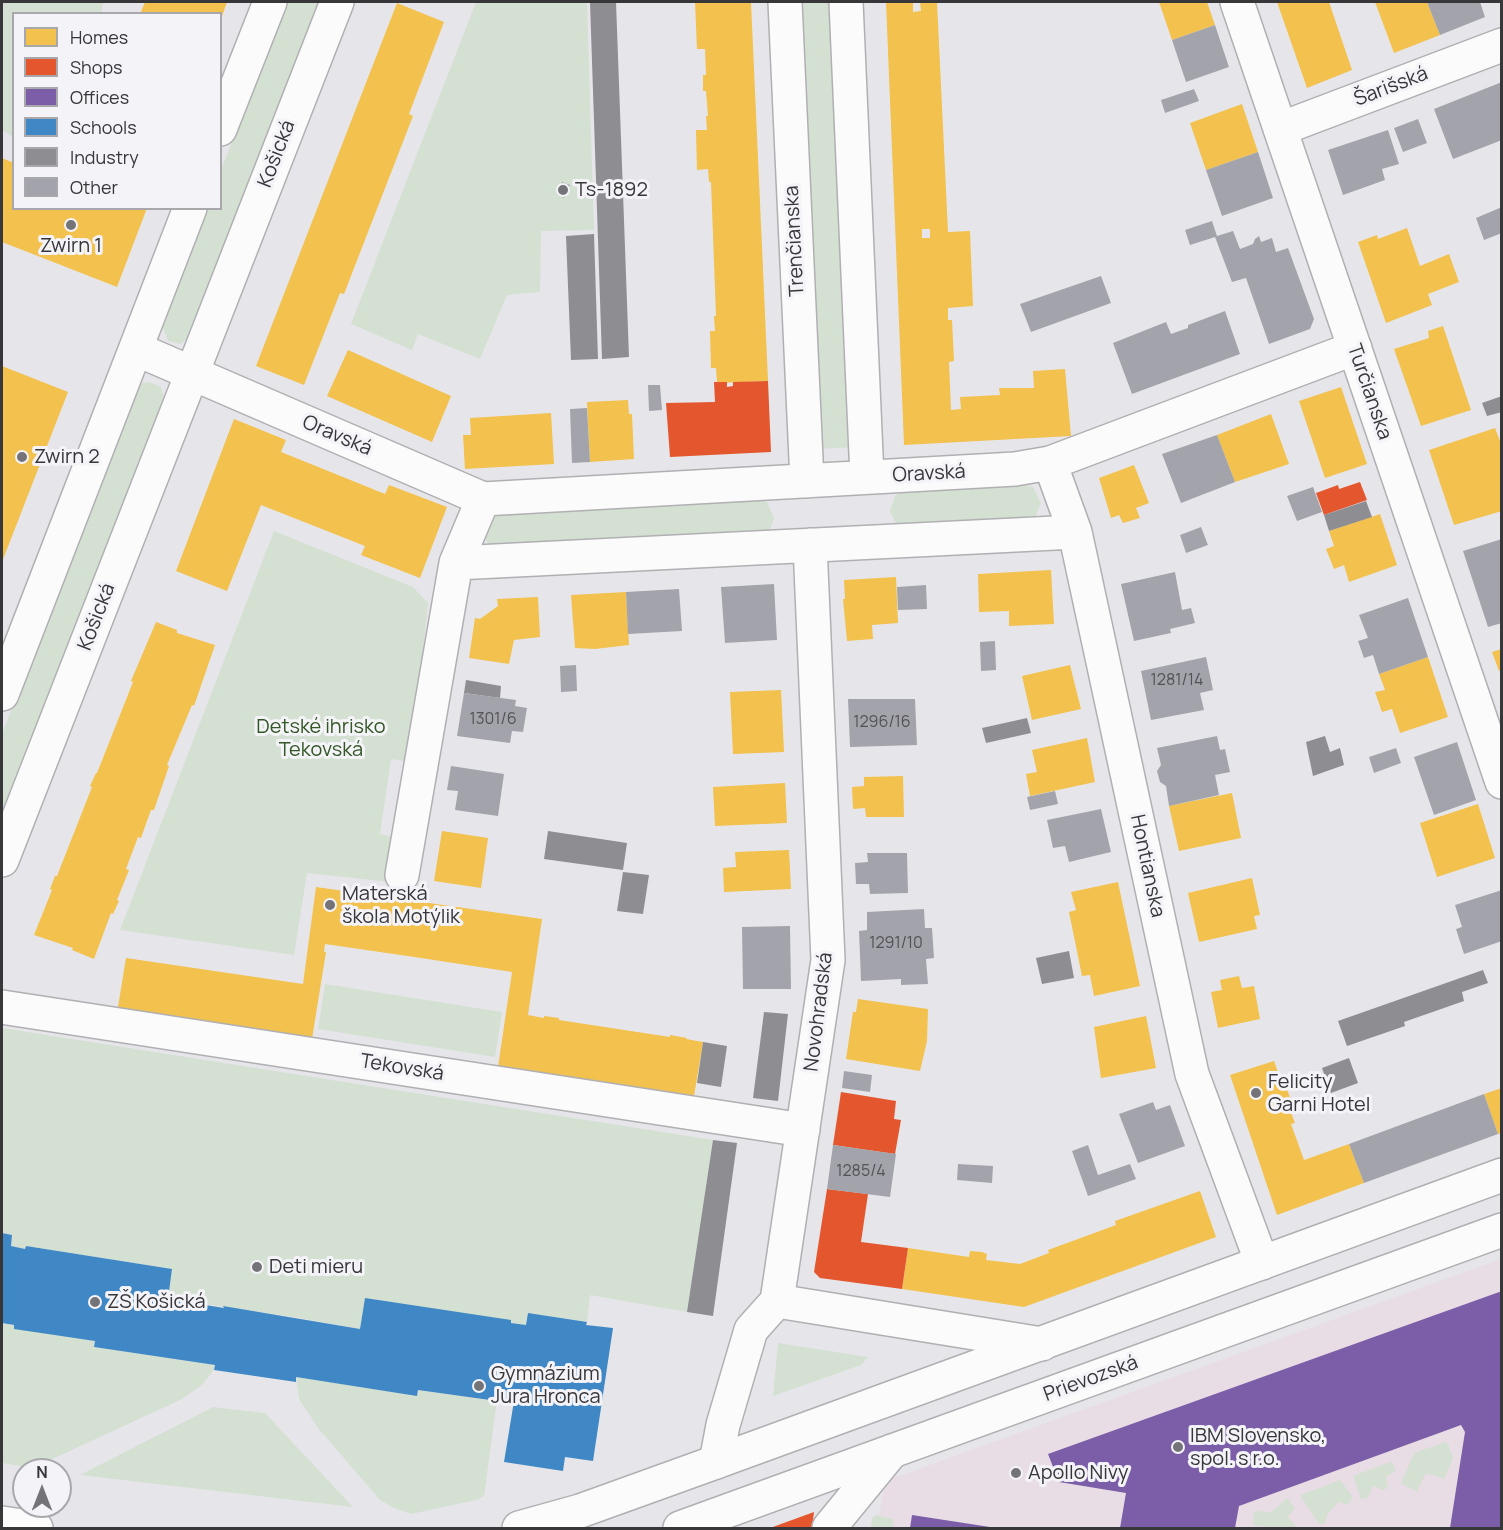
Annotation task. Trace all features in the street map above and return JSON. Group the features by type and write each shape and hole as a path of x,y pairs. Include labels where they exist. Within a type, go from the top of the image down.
{"street":[{"path":"222,124 270,2"},
{"name":"Košická","path":"2,860 337,2"},
{"name":"Trenčianska","path":"785,2 807,481"},
{"path":"846,2 867,477"},
{"name":"Turčianska","path":"1237,2 1502,782"},
{"name":"Šarišská","path":"1280,129 1502,45"},
{"path":"2,694 189,210"},
{"path":"135,348 192,373"},
{"name":"Oravská","path":"192,373 483,499 1015,469 1050,463 1354,348"},
{"name":"Hontianska","path":"1050,463 1075,532 1192,1074 1262,1263"},
{"path":"402,875 456,563 483,499"},
{"path":"456,563 1075,532"},
{"name":"Novohradská","path":"777,1301 828,960 810,545"},
{"name":"Tekovská","path":"2,1007 802,1130"},
{"path":"519,1528 580,1511 1502,1175"},
{"name":"Prievozská","path":"680,1528 1502,1230"},
{"path":"716,1462 723,1425 751,1330 777,1301 1042,1344"},
{"path":"829,1528 892,1451"},
{"path":"2,1523 36,1528"}],"shaded area":[{"name":"Apollo Nivy","path":"1501,1259 1501,1528 877,1528 885,1481"}],"green space":[{"path":"2,2 103,2 102,12 12,12 12,136 2,130"},
{"path":"286,2 318,2 189,337 180,344 168,341 161,323 206,210 222,210 222,167"},
{"path":"476,2 587,2 594,230 541,231 540,292 507,295 480,359 418,334 412,350 351,324"},
{"path":"794,2 840,2 858,447 817,449"},
{"path":"150,382 161,387 164,399 2,820 2,734 134,393 142,383"},
{"path":"1016,482 1033,487 1041,503 1034,520 898,528 890,511 895,496 907,489"},
{"path":"747,496 767,502 774,518 769,533 493,550 486,540 485,525 491,515"},
{"name":"Detské ihrisko Tekovská","path":"274,531 413,587 428,603 411,762 391,759 380,834 399,838 391,882 307,873 294,955 120,930"},
{"path":"325,984 502,1012 495,1057 318,1029"},
{"path":"2,1028 713,1140 687,1312 590,1295 587,1322 528,1313 526,1325 365,1298 360,1329 168,1299 172,1269 26,1246 25,1249 11,1246 12,1235 2,1233"},
{"path":"2,1323 95,1341 94,1347 215,1365 214,1370 202,1385 182,1399 55,1458 12,1458 12,1465 2,1463"},
{"path":"778,1343 868,1357 861,1365 773,1396"},
{"path":"296,1377 417,1395 418,1390 497,1401 484,1496 476,1500 411,1514 380,1500 318,1428 299,1399"},
{"path":"213,1407 265,1413 353,1507 80,1475"},
{"path":"1445,1442 1453,1458 1444,1479 1426,1473 1417,1491 1401,1484 1414,1453"},
{"path":"1390,1462 1393,1463 1396,1471 1386,1477 1388,1488 1383,1490 1373,1486 1368,1497 1361,1499 1353,1476"},
{"path":"1340,1480 1353,1497 1347,1505 1338,1502 1327,1515 1326,1523 1320,1525 1301,1495"},
{"path":"1286,1499 1295,1508 1288,1517 1297,1528 1253,1525 1254,1511 1271,1512"},
{"path":"876,1515 893,1519 893,1528 871,1528 872,1518"}],"building: Homes":[{"path":"145,2 227,2 222,16 222,12 141,12"},
{"path":"695,2 751,2 768,381 717,383 716,368 711,368 710,331 715,331 714,316 716,316 711,182 709,182 708,169 697,170 696,130 707,130 706,116 708,116 706,91 703,91 703,75 706,75 705,49 697,49"},
{"path":"886,2 913,2 913,12 921,11 920,2 937,2 948,232 970,231 973,306 948,308 948,320 952,320 954,361 949,362 951,410 961,409 960,397 1000,395 999,388 1034,388 1033,371 1065,369 1071,436 904,445","holes":["922,229 930,229 930,238 922,238"]},
{"path":"1159,2 1207,2 1215,25 1172,40"},
{"path":"1277,2 1329,2 1352,70 1307,88"},
{"path":"1375,2 1427,2 1440,35 1394,53"},
{"path":"397,3 444,22 409,114 413,116 344,294 340,293 304,385 256,366"},
{"path":"1242,104 1258,152 1206,170 1190,123"},
{"name":"Zwirn 1","path":"2,158 12,162 12,210 146,210 117,287 2,242"},
{"path":"1407,228 1420,266 1449,254 1459,282 1428,294 1432,305 1386,323 1358,242 1377,235 1378,239"},
{"path":"1443,326 1471,410 1421,426 1394,349 1429,338 1428,331"},
{"path":"348,350 451,396 432,442 327,396"},
{"name":"Zwirn 2","path":"2,366 68,392 2,562"},
{"path":"1341,387 1367,464 1325,478 1299,401"},
{"path":"628,400 629,414 632,414 634,459 590,462 587,402"},
{"path":"551,413 554,464 465,469 463,435 471,435 470,418"},
{"path":"1271,414 1289,464 1235,482 1217,435"},
{"path":"234,419 286,440 281,452 385,494 389,485 447,507 420,578 361,555 365,546 261,505 227,591 176,571"},
{"path":"1495,428 1502,446 1502,511 1454,525 1429,450"},
{"path":"1134,465 1149,503 1136,508 1140,518 1123,523 1119,515 1111,518 1099,478"},
{"path":"1380,514 1397,565 1349,582 1344,565 1334,569 1326,549 1334,546 1329,531"},
{"path":"1051,570 1054,624 1009,626 1009,611 979,612 978,574"},
{"path":"896,577 898,623 872,625 873,639 847,641 843,599 845,599 844,580"},
{"path":"626,592 629,645 595,649 575,648 571,595"},
{"path":"538,597 540,637 514,640 509,664 469,658 475,618 480,619 498,606 497,599"},
{"path":"156,622 177,630 177,633 215,645 194,706 192,705 167,765 169,766 154,810 151,810 141,838 138,837 126,869 129,870 117,900 119,901 113,914 111,913 94,959 72,950 73,948 34,935 52,890 50,889 55,876 57,876 92,787 90,786"},
{"path":"1502,649 1502,670 1499,671 1492,652"},
{"path":"1428,657 1448,717 1400,733 1392,709 1382,712 1375,692 1385,690 1379,674"},
{"path":"1070,665 1081,709 1032,720 1022,676"},
{"path":"781,690 784,752 733,754 730,692"},
{"path":"1087,738 1095,782 1030,796 1026,774 1037,772 1032,750"},
{"path":"903,776 904,817 866,817 865,808 853,809 852,787 864,786 864,777"},
{"path":"785,783 787,823 715,826 713,787"},
{"path":"1232,793 1241,838 1179,851 1169,806"},
{"path":"1478,804 1495,858 1437,877 1420,823"},
{"path":"442,831 488,838 481,888 434,881"},
{"path":"789,850 791,889 724,892 723,868 736,867 735,852"},
{"path":"1252,878 1260,915 1254,916 1257,929 1199,942 1188,893"},
{"path":"1118,882 1140,986 1094,996 1090,975 1082,976 1069,912 1076,910 1071,892"},
{"path":"316,887 542,919 528,1015 670,1037 670,1035 703,1042 694,1096 657,1093 657,1090 498,1067 512,972 325,944 324,952 326,952 312,1039 117,1013 126,958 303,984"},
{"path":"1239,976 1242,988 1254,986 1260,1019 1218,1028 1211,992 1222,990 1220,980"},
{"path":"858,999 928,1009 927,1041 920,1071 846,1059 853,1012 856,1012"},
{"path":"1146,1016 1156,1068 1101,1078 1094,1027"},
{"path":"1274,1061 1283,1087 1286,1086 1291,1101 1287,1102 1295,1123 1291,1124 1304,1160 1349,1144 1364,1183 1277,1215 1230,1075"},
{"path":"1502,1088 1502,1133 1498,1134 1484,1094"},
{"path":"1200,1191 1216,1237 1024,1307 902,1289 908,1248 969,1257 970,1251 982,1252 987,1254 986,1260 1020,1264 1049,1253 1048,1250 1116,1225 1115,1221"}],"building: Shops":[{"path":"768,381 771,452 670,457 666,403 715,402 714,382 727,382 727,387 733,386 733,382"},
{"path":"1360,482 1367,500 1324,515 1316,493 1338,485 1339,489"},
{"path":"841,1092 896,1101 894,1119 901,1120 895,1154 833,1145"},
{"path":"827,1189 868,1194 861,1242 908,1248 902,1289 820,1278 814,1272"},
{"path":"814,1512 812,1528 770,1528"}],"building: Offices":[{"path":"1502,1291 1502,1528 1450,1528 1465,1432 1461,1425 1239,1506 1235,1528 1120,1528 1126,1493 1059,1482 1048,1454"},
{"path":"912,1515 990,1527 990,1528 910,1528"}],"building: Schools":[{"name":"Gymnázium Jura Hronca","path":"2,1233 12,1235 11,1246 25,1249 26,1246 172,1269 168,1299 224,1308 223,1306 360,1329 365,1298 511,1320 511,1323 526,1325 528,1313 613,1328 593,1461 565,1457 563,1471 504,1462 514,1401 497,1398 497,1401 418,1390 417,1396 296,1377 296,1382 214,1370 215,1365 94,1347 95,1341 14,1329 14,1325 2,1323"}],"building: Industry":[{"path":"590,2 616,2 629,357 602,359"},
{"path":"594,234 598,359 571,360 566,236"},
{"path":"1502,396 1502,412 1487,416 1482,403"},
{"path":"1366,501 1372,517 1329,531 1324,515"},
{"path":"466,680 501,686 500,698 464,693"},
{"path":"1027,718 1031,733 986,743 982,728"},
{"path":"1325,736 1330,752 1340,748 1344,765 1313,776 1306,742"},
{"path":"548,831 627,843 623,870 544,859"},
{"path":"623,872 649,875 643,914 617,911"},
{"path":"1069,951 1074,978 1042,984 1036,958"},
{"path":"1483,970 1488,983 1462,992 1464,1001 1404,1022 1405,1026 1347,1046 1338,1021"},
{"path":"764,1012 788,1014 778,1101 753,1098"},
{"path":"703,1042 727,1046 721,1087 697,1083"},
{"path":"1349,1058 1358,1083 1331,1093 1322,1068"},
{"path":"713,1140 737,1143 713,1316 687,1312"}],"building: Other":[{"path":"1427,2 1480,2 1485,17 1440,35"},
{"path":"1215,25 1229,67 1186,82 1172,40"},
{"path":"1502,82 1502,140 1453,159 1434,109"},
{"path":"1194,89 1199,101 1165,113 1161,100"},
{"path":"1418,119 1427,143 1403,152 1394,128"},
{"path":"1388,130 1399,164 1382,169 1385,180 1343,195 1328,150"},
{"path":"1258,152 1273,198 1222,216 1206,170"},
{"name":"Ts-1892","path":"562,182 570,185 564,198 557,194"},
{"path":"1502,207 1502,233 1484,240 1476,218"},
{"path":"1212,221 1217,236 1233,231 1240,249 1253,244 1259,236 1261,242 1272,238 1276,252 1288,248 1314,319 1310,329 1269,344 1246,278 1232,282 1215,237 1190,245 1185,230"},
{"path":"1101,276 1111,303 1031,332 1020,304"},
{"path":"1225,311 1240,354 1132,394 1113,343 1166,322 1171,334"},
{"path":"648,385 660,385 662,410 649,411"},
{"path":"587,408 590,462 572,463 570,409"},
{"path":"1217,435 1235,482 1181,503 1162,454"},
{"path":"1313,487 1322,512 1297,521 1287,496"},
{"path":"1201,527 1208,545 1186,553 1180,535"},
{"path":"1502,539 1502,623 1488,627 1463,551"},
{"path":"1175,572 1182,610 1191,608 1195,623 1170,629 1171,633 1134,641 1121,584"},
{"path":"774,584 777,640 725,643 721,587"},
{"path":"926,585 927,609 898,610 897,587"},
{"path":"679,589 682,631 628,634 626,592"},
{"path":"1408,598 1428,657 1379,674 1373,655 1364,658 1358,641 1368,638 1359,615"},
{"path":"995,641 996,670 981,671 980,642"},
{"path":"1206,657 1213,690 1200,693 1204,710 1151,720 1141,671"},
{"path":"576,665 577,691 561,692 560,666"},
{"path":"464,693 516,700 515,706 527,708 523,732 512,731 510,743 457,736"},
{"path":"848,699 915,699 917,745 850,747"},
{"path":"1217,736 1220,750 1225,749 1230,772 1215,775 1219,795 1169,806 1166,786 1160,782 1157,771 1161,765 1157,748"},
{"path":"1457,742 1476,800 1434,815 1414,757"},
{"path":"1396,748 1401,763 1374,773 1369,757"},
{"path":"451,766 504,774 498,816 455,810 458,791 447,790"},
{"path":"1055,791 1058,804 1030,810 1027,797"},
{"path":"1101,809 1111,852 1069,862 1065,846 1053,848 1047,820"},
{"path":"867,853 907,853 908,893 870,894 869,884 856,884 855,863 868,862"},
{"path":"1502,890 1502,941 1464,954 1456,929 1462,927 1455,905"},
{"path":"924,909 925,928 932,928 934,958 926,959 928,984 901,985 901,979 861,981 859,931 867,930 867,912"},
{"path":"790,926 791,989 743,989 742,927"},
{"path":"844,1071 872,1075 870,1092 842,1088"},
{"path":"1484,1094 1498,1134 1364,1183 1349,1144"},
{"path":"1153,1102 1156,1110 1170,1105 1185,1146 1138,1163 1119,1114"},
{"path":"833,1145 896,1154 890,1197 827,1189"},
{"path":"1088,1145 1098,1175 1130,1164 1136,1179 1088,1196 1072,1151"},
{"path":"958,1164 993,1166 992,1183 957,1180"}],"place":[{"name":"Ts-1892","path":"563,190"},
{"name":"Zwirn 1","path":"71,225"},
{"name":"Zwirn 2","path":"22,457"},
{"name":"Materská škola Motýlik","path":"330,905"},
{"name":"Felicity Garni Hotel","path":"1256,1093"},
{"name":"Deti mieru","path":"257,1267"},
{"name":"ZŠ Košická","path":"95,1302"},
{"name":"Gymnázium Jura Hronca","path":"479,1386"},
{"name":"IBM Slovensko, spol. s r.o.","path":"1178,1447"},
{"name":"Apollo Nivy","path":"1016,1473"}]}
